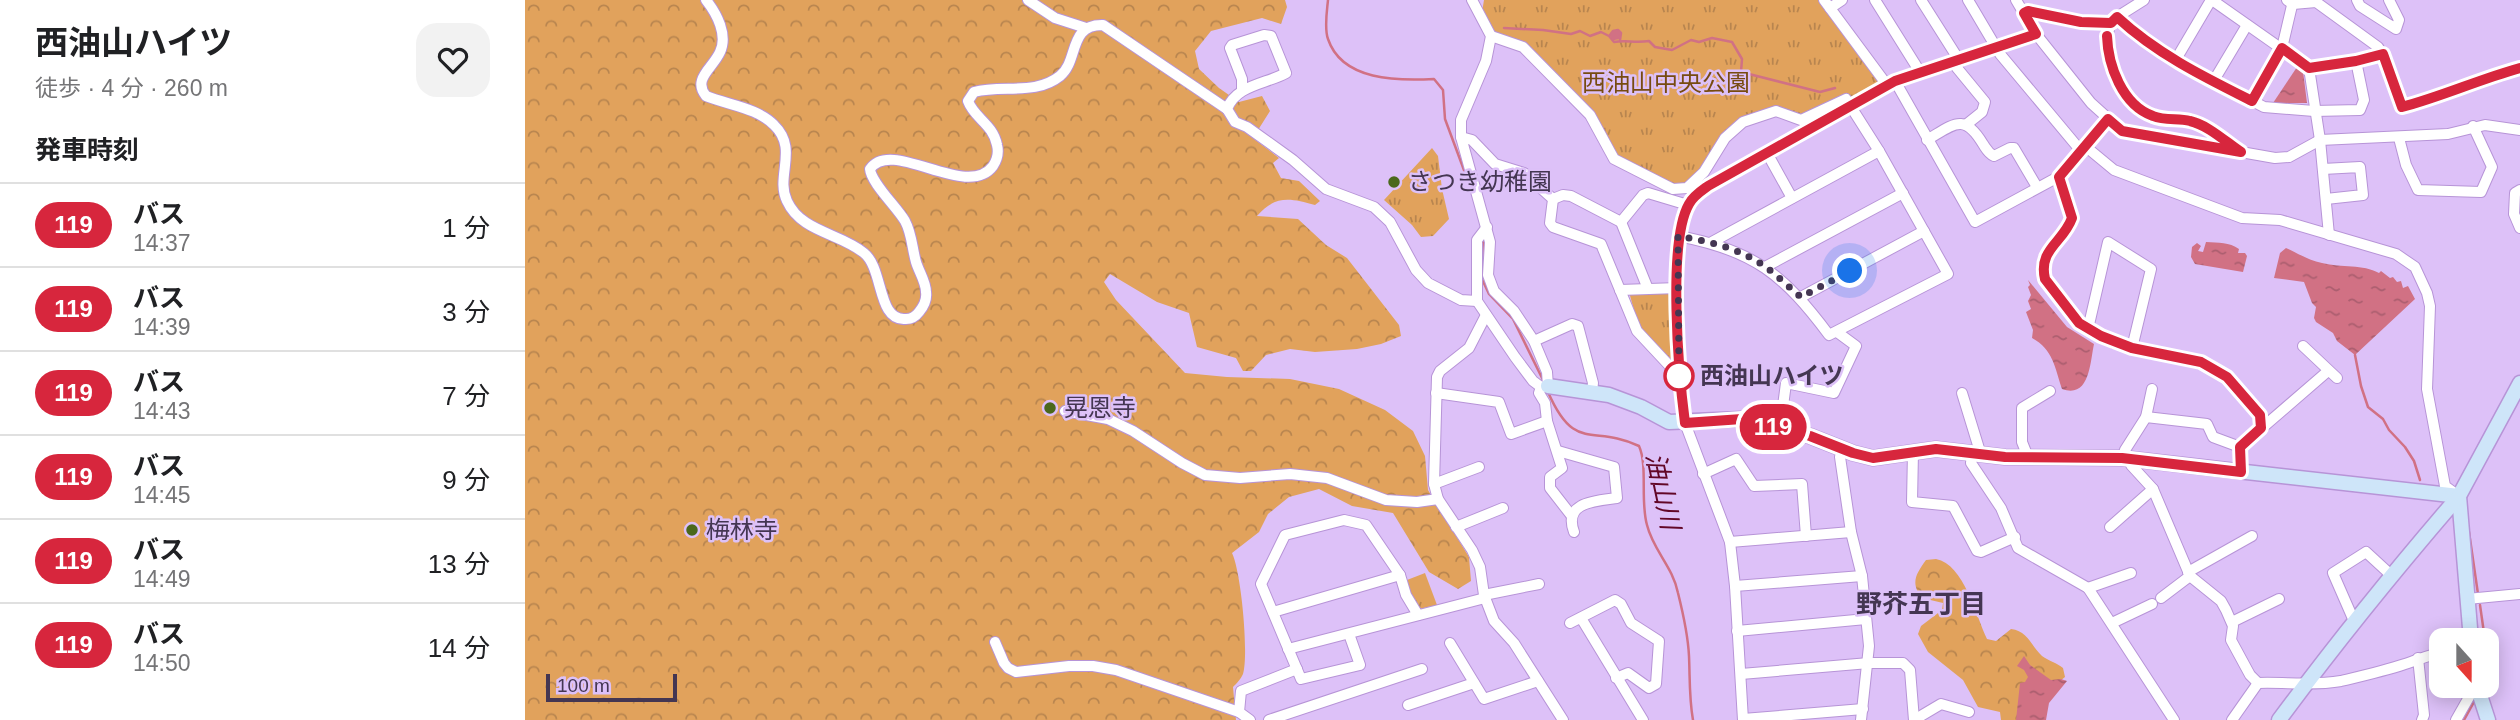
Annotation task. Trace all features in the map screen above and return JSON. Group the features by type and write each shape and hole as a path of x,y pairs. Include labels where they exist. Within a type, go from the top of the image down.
{"street":[{"path":"706,0 716,14 723,40 720,52 702,78 702,91 706,96 762,116 773,124 785,141 787,153 784,190 796,215 808,225 846,241 865,253 877,271 886,308 894,317 902,320 913,318 919,313 925,303 925,286 906,223 873,178 870,169 872,165 885,160 895,160 953,175 979,175 988,171 994,165 998,154 997,144 988,124 970,106 969,95 982,89 1036,88 1056,79 1063,75 1078,38 1086,28 1094,24 1112,29 1227,109 1235,122 1247,127 1284,153 1326,189 1374,207 1390,222 1416,270 1428,283 1461,300 1477,301"},
{"path":"1028,0 1055,18 1086,28"},
{"path":"1842,0 1827,4 1891,83 1975,222 2059,177 2108,119"},
{"path":"1875,0 1920,72"},
{"path":"1921,0 1957,60 1957,68 1985,102 1982,112 1967,124"},
{"path":"1968,0 2000,54 2083,149 2114,170 2242,218 2280,220 2396,254 2415,267 2424,283 2430,306 2427,389 2445,486 2459,496"},
{"path":"2016,0 2036,34 2091,103 2122,131 2275,158 2289,157 2320,140 2448,134 2485,125 2520,130"},
{"path":"2024,13 2028,11 2081,22 2114,20 2144,0"},
{"path":"2175,61 2212,0 2309,68 2383,54"},
{"path":"2359,3 2373,0"},
{"path":"2359,3 2396,29 2399,20 2389,0"},
{"path":"2252,101 2282,48 2291,1 2316,2 2378,47 2402,107 2449,94 2494,75 2520,68"},
{"path":"1476,3 1491,36 1486,61 1461,120 1461,137 1490,242 1488,275 1494,291 1514,311 1534,341 1547,372 1544,386 1539,393 1545,403 1547,421 1562,468 1551,477 1550,488 1571,514"},
{"path":"2114,20 2175,61 2264,107 2314,111 2360,110 2364,100 2356,61"},
{"path":"2114,20 2107,36 2113,72 2123,90 2139,107 2151,116 2190,121 2241,152"},
{"path":"2213,82 2247,25"},
{"path":"1227,109 1230,101 1243,90 1286,73 1271,36 1264,34 1230,48 1242,79 1243,90"},
{"path":"1845,450 1840,457 1851,532 1862,576 1869,663 1862,715 1743,719 1730,542 1685,423 1679,376 1678,236 1688,205 1708,186 1891,83 2036,34"},
{"path":"1491,36 1523,47 1590,114 1614,159 1673,189 1687,188 1704,172 1725,138 1743,122 1776,111 1801,120 1846,99 1879,150 1948,274 1829,335 1801,297 1765,267 1713,242 1678,236"},
{"path":"2309,68 2320,140 2329,235"},
{"path":"1927,140 1954,124 1967,124 1973,128 1989,154 1994,156 2014,148 2037,187"},
{"path":"2399,138 2406,165 2418,190 2481,192 2491,167 2473,126"},
{"path":"1461,137 1472,140 1495,164 1524,173 1553,199"},
{"path":"1713,242 1879,150"},
{"path":"1767,153 1792,198"},
{"path":"2323,169 2360,167 2363,195 2326,200"},
{"path":"2059,177 2072,218 2066,232 2046,254 2043,271 2045,279 2079,323 2114,343 2201,362 2227,377 2260,415 2261,428"},
{"path":"2520,190 2515,194 2514,214 2520,228"},
{"path":"1621,222 1643,195 1648,193 1688,205"},
{"path":"1765,267 1903,193"},
{"path":"1553,199 1563,195 1571,196 1621,222 1648,289"},
{"path":"1553,199 1550,223 1553,228 1601,244 1637,331 1679,376"},
{"path":"1487,227 1477,240 1477,301 1533,381 1544,386 1609,395 1641,407 1669,422 1742,419 1810,436 1873,458 1936,449 2028,457 2127,459 2459,496"},
{"path":"1801,297 1924,231"},
{"path":"2088,329 2108,242 2151,269 2132,348"},
{"path":"1620,290 1678,288"},
{"path":"1486,315 1469,348 1440,371 1437,377 1434,484 1438,499 1472,550 1480,567 1484,597 1494,621 1514,643 1563,720"},
{"path":"1534,341 1572,324 1577,326 1593,383 1592,391"},
{"path":"1780,429 1786,383 1834,393 1856,346 1837,332"},
{"path":"2303,346 2337,378"},
{"path":"2240,447 2328,371"},
{"path":"2279,720 2305,682 2354,621 2459,496 2520,383"},
{"path":"2152,389 2147,417 2125,450 2127,459 2153,489 2189,574 2221,601 2232,622 2231,640 2250,675 2258,683 2318,684 2341,681 2429,656"},
{"path":"2028,457 2022,442 2022,408 2050,391"},
{"path":"1436,393 1499,402 1511,434 1547,421"},
{"path":"1962,393 1977,454 1972,463 2001,508 2018,548 2088,588 2174,720"},
{"path":"1065,411 1108,419 1133,430 1205,475 1240,478 1290,474 1327,478 1386,500 1417,502 1438,499"},
{"path":"2147,417 2207,424 2213,437 2240,447"},
{"path":"2240,447 2241,472"},
{"path":"1558,451 1614,467 1617,498 1588,501 1571,514 1573,532"},
{"path":"1913,452 1912,502 1953,506 1977,551 1981,552 2015,537"},
{"path":"1703,474 1736,459 1754,486 1802,484 1806,536"},
{"path":"1434,484 1479,467"},
{"path":"2110,527 2153,489"},
{"path":"2459,496 2470,628"},
{"path":"1456,527 1503,508"},
{"path":"1349,634 1360,665 1301,680 1261,584 1285,535 1344,520 1366,525 1400,575 1406,595 1418,615"},
{"path":"1730,542 1851,532"},
{"path":"2112,623 2157,601 2189,574 2252,536"},
{"path":"2354,621 2333,573 2366,552 2391,575"},
{"path":"2088,588 2130,573"},
{"path":"1273,612 1400,575"},
{"path":"1735,586 1862,576"},
{"path":"1288,649 1539,584"},
{"path":"2467,599 2520,594"},
{"path":"2232,622 2279,599"},
{"path":"1570,623 1615,600 1621,604 1632,623 1660,641 1657,680 1653,687 1649,688 1627,673 1616,678"},
{"path":"1581,618 1643,720"},
{"path":"1737,631 1866,619"},
{"path":"995,642 1004,663 1016,672 1069,666 1116,670 1239,712 1249,720"},
{"path":"1450,643 1484,699 1538,681"},
{"path":"2418,659 2424,715 2422,720"},
{"path":"1741,674 1869,663 1903,663 1910,670 1914,720 1941,704 1969,712"},
{"path":"1269,720 1422,669"},
{"path":"1239,712 1241,691 1297,670"},
{"path":"1408,705 1474,683"},
{"path":"2232,720 2258,683"},
{"path":"2456,720 2468,698"},
{"path":"2480,698 2488,720"}],"green space":[{"path":"525,0 1285,0 1287,7 1281,24 1262,18 1211,31 1195,51 1199,69 1239,102 1262,96 1270,111 1253,138 1279,158 1273,163 1281,178 1299,181 1320,201 1315,205 1290,200 1277,201 1257,216 1298,219 1326,245 1347,258 1399,325 1401,336 1357,349 1315,352 1290,349 1266,355 1251,371 1243,371 1236,358 1197,347 1189,313 1157,302 1110,274 1104,282 1116,300 1185,373 1290,379 1339,389 1385,410 1413,431 1425,456 1428,490 1469,557 1471,581 1458,589 1429,572 1393,513 1352,506 1319,489 1289,497 1268,514 1259,532 1232,553 1241,594 1245,632 1243,674 1233,687 1236,720 525,720"},
{"name":"西油山中央公園","path":"1484,0 1818,0 1883,87 1851,105 1801,120 1776,111 1743,122 1687,188 1673,189 1614,159 1590,114 1523,47 1491,36 1481,18"},
{"path":"1432,148 1438,156 1449,219 1433,236 1421,237 1412,225 1384,200"},
{"path":"1629,292 1673,292 1675,361 1639,328"},
{"path":"1936,559 1946,563 1962,580 1987,639 1996,641 2011,629 2017,630 2042,656 2063,668 2065,677 2055,685 2031,679 2019,720 2001,720 2000,712 1978,707 1963,680 1928,652 1918,634 1921,626 1942,610 1943,603 1922,598 1915,583 1926,560"},
{"path":"1425,573 1437,605 1415,610 1407,580"}],"water":[{"path":"2297,67 2303,71 2307,103 2273,103"},
{"path":"2206,242 2228,244 2239,249 2238,253 2245,253 2247,256 2243,272 2195,264 2191,257 2192,247 2197,243 2201,246 2198,251 2203,252"},
{"path":"2286,248 2317,262 2366,268 2379,273 2381,271 2397,282 2401,281 2403,288 2408,286 2415,299 2355,355 2337,341 2333,333 2316,322 2316,307 2304,282 2274,278 2280,253"},
{"path":"2028,280 2067,327 2094,344 2087,377 2078,389 2062,389 2049,353 2032,338 2033,330 2026,312 2031,309 2028,301 2031,295"},
{"path":"2024,656 2030,665 2051,680 2067,681 2049,703 2046,720 2016,720 2020,683 2025,682 2028,677 2024,670 2017,666"}],"waterway":[{"path":"1328,0 1328,39 1335,53 1345,63 1373,76 1404,80 1434,79 1443,90 1445,119 1471,189"},
{"path":"1504,28 1571,34 1580,31 1590,36 1601,32 1614,42 1649,41 1655,47 1672,50 1691,40 1699,42 1712,38 1732,42 1742,59 1741,72 1820,92 1835,88"},
{"path":"1610,35 1618,30 1621,33 1620,40"},
{"path":"1615,36 1617,35 1616,38 1613,36 1618,33 1618,38 1613,39 1612,33 1617,31 1620,34 1619,38"},
{"name":"油山川","path":"1483,240 1481,277 1489,294 1513,319 1544,382"},
{"path":"2355,355 2368,407 2383,419 2405,447 2414,461 2420,480"},
{"name":"油山川","path":"1548,392 1567,424 1577,431 1639,446 1643,463 1647,525 1675,584 1685,624 1693,720"},
{"path":"2469,532 2478,594"},
{"path":"2480,605 2483,628"},
{"path":"2464,720 2475,700"}],"bus line":[{"name":"119","path":"2107,36 2113,72 2123,90 2139,107 2151,116 2190,121 2241,152 2122,131 2108,119 2059,177 2072,218 2066,232 2046,254 2043,271 2045,279 2079,323 2114,343 2201,362 2227,377 2260,415 2261,428 2240,447 2241,472 2122,458 2005,457 1936,449 1873,458 1810,436 1742,419 1685,423 1679,376 1678,236 1693,198 1708,186 1895,81 2036,34 2024,13 2028,11 2081,22 2111,23 2117,17 2145,41 2175,61 2252,101 2282,48 2309,68 2383,54 2402,107 2449,94 2494,75 2520,68"}],"place":[{"name":"さつき幼稚園","path":"1394,182"},
{"name":"西油山ハイツ","path":"1679,376"},
{"name":"晃恩寺","path":"1050,408"},
{"name":"梅林寺","path":"692,530"}],"district":[{"name":"野芥五丁目","path":"1921,604"}],"route":[{"path":"1679,376 1678,236 1713,242 1749,258 1765,267 1801,297 1850,271"}]}
